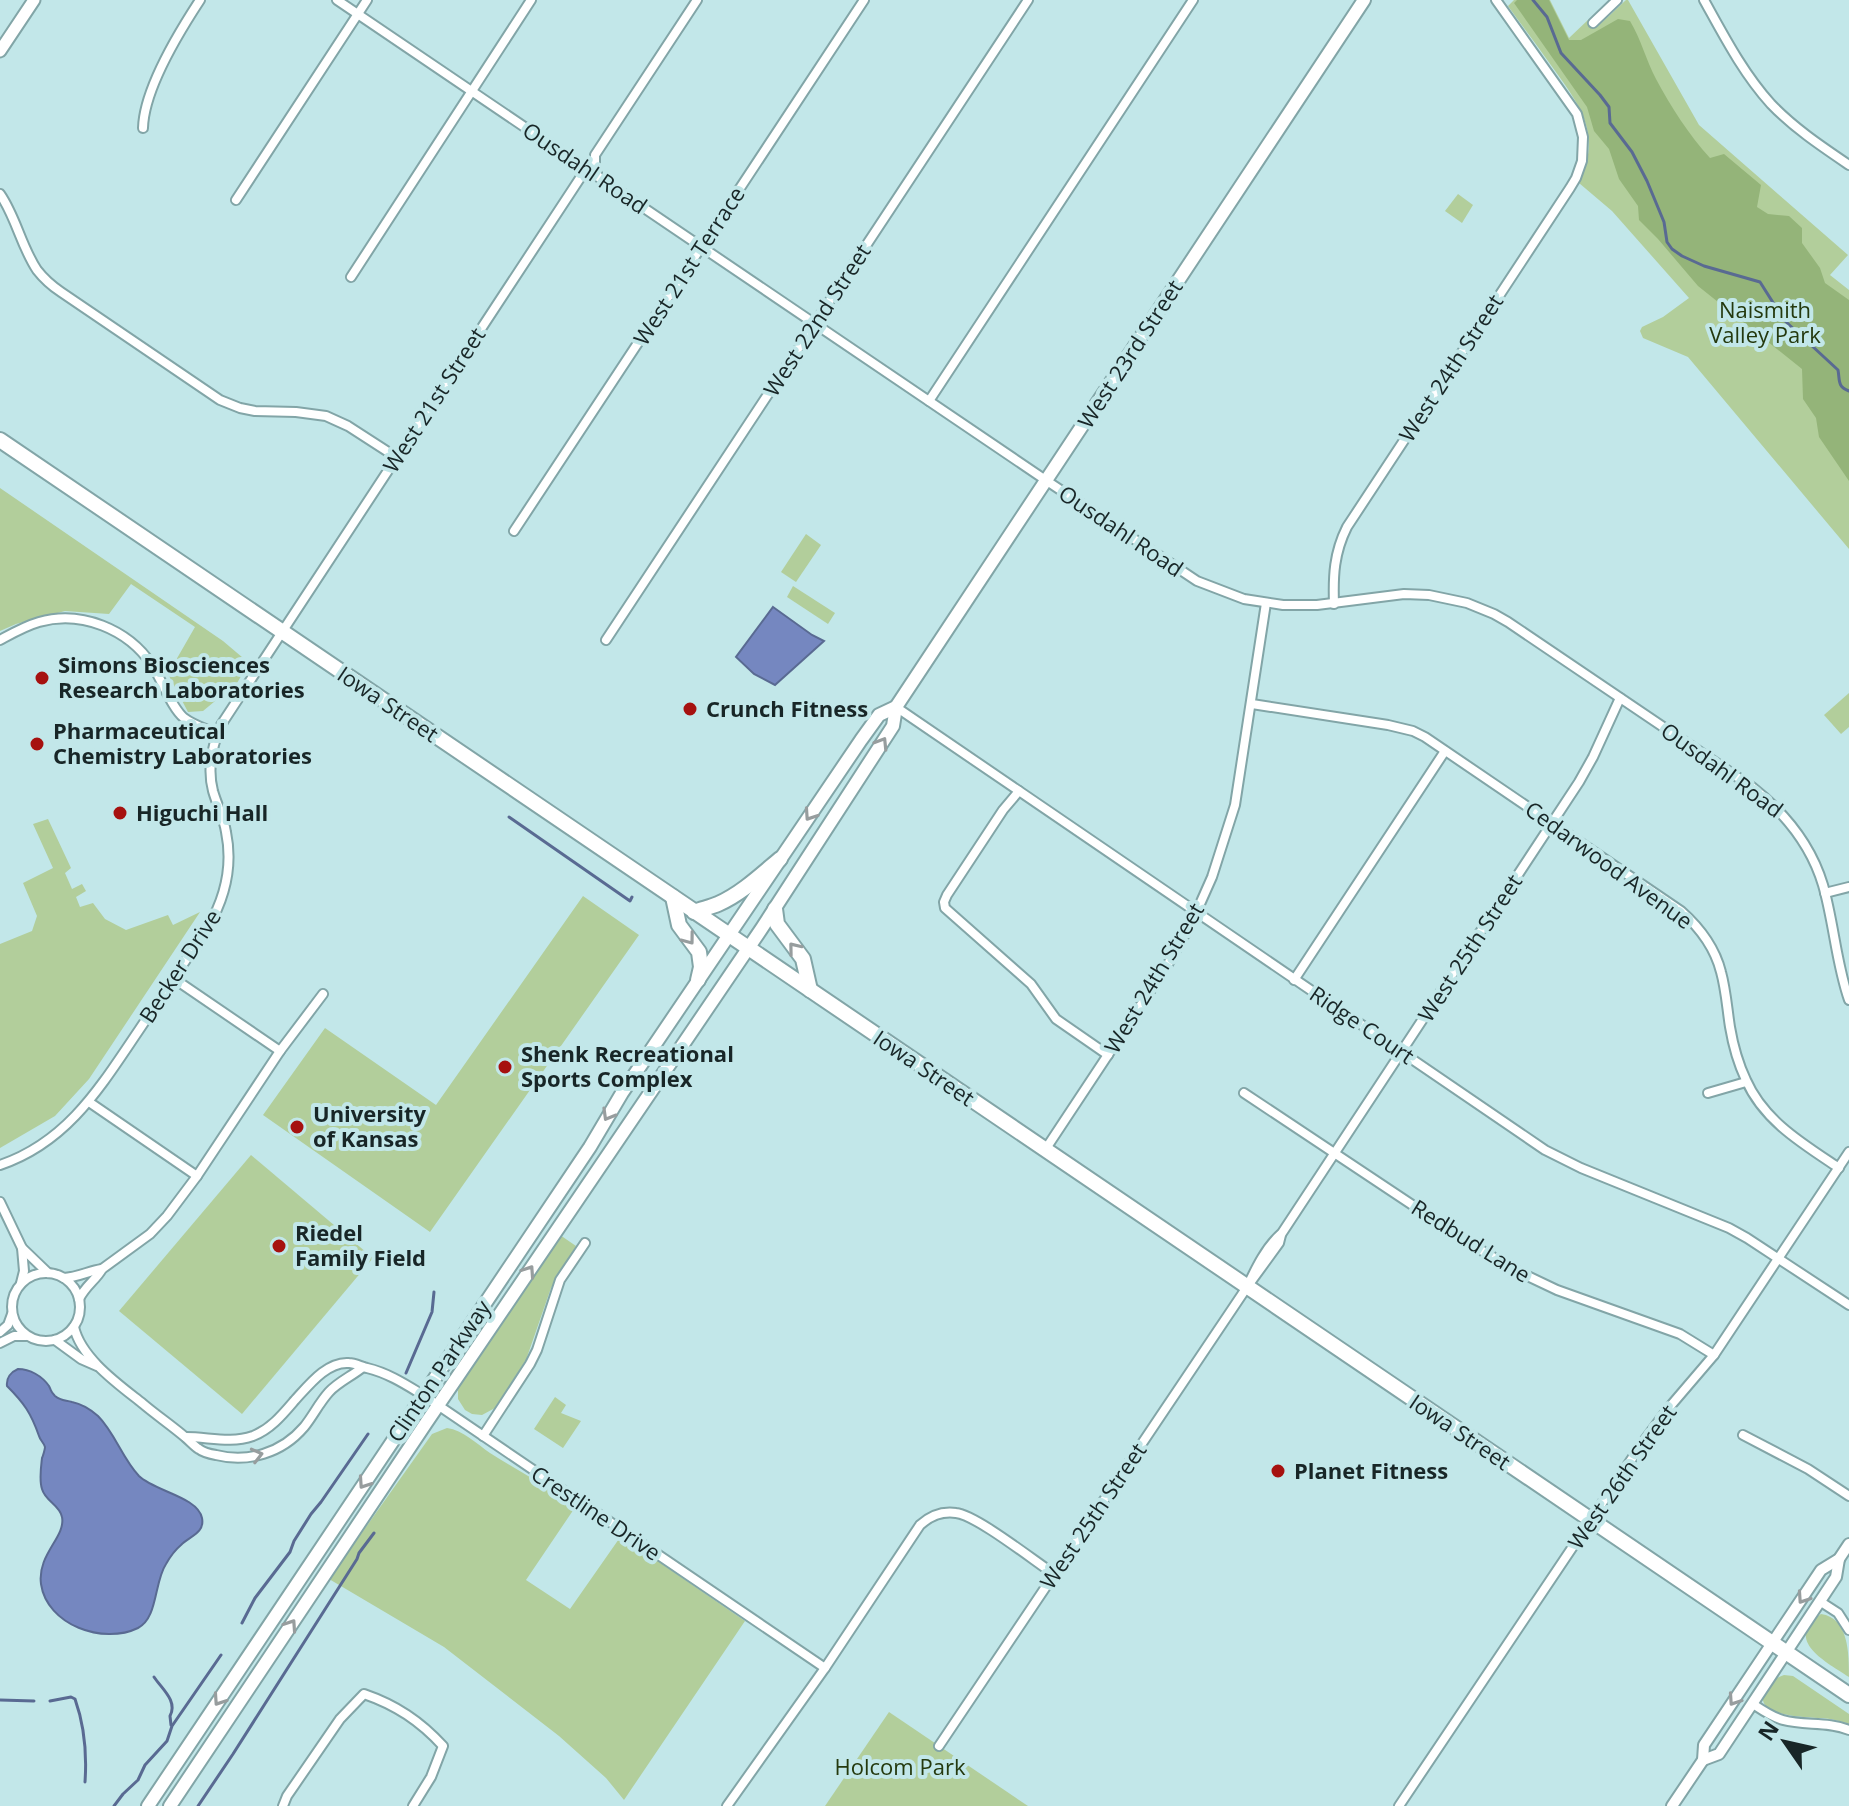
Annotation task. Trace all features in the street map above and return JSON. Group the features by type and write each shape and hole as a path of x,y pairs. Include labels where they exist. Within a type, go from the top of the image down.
{"highway":[{"name":"Iowa Street","path":"0,440 1849,1695"},
{"path":"694,912 720,903 780,859"},
{"path":"673,897 679,925 699,952 701,967 698,980"},
{"path":"775,909 777,924 803,959 810,990"}],"main road":[{"path":"0,51 34,0"},
{"name":"West 23rd Street","path":"748,948 893,726 896,707 1364,0"},
{"name":"West 23rd Street","path":"728,935 879,715 896,707"},
{"name":"Clinton Parkway","path":"148,1806 582,1160 613,1106 728,935"},
{"name":"Clinton Parkway","path":"170,1806 748,948"}],"street":[{"path":"143,128 145,110 162,68 177,36 200,0"},
{"name":"Ousdahl Road","path":"337,0 1197,581 1233,596 1302,606 1417,594 1443,597 1482,608 1508,622 1739,778 1788,819 1809,851 1825,893 1849,1000"},
{"path":"236,200 367,0"},
{"path":"351,277 531,0"},
{"path":"599,178 595,155 697,0"},
{"name":"West 21st Terrace","path":"514,531 864,0"},
{"name":"West 22nd Street","path":"606,640 1028,0"},
{"path":"929,401 1193,0"},
{"path":"1593,23 1617,0"},
{"path":"1704,0 1744,69 1771,104 1799,130 1849,165"},
{"name":"West 24th Street","path":"1334,604 1334,565 1342,536 1576,178 1582,161 1581,124 1572,105 1520,31 1494,1"},
{"path":"575,162 595,155"},
{"name":"West 21st Street","path":"282,631 586,169"},
{"path":"0,194 14,217 31,260 47,281 207,393 240,408 326,416 348,426 396,457"},
{"name":"West 24th Street","path":"1045,1150 1168,964 1197,912 1212,877 1229,829 1239,783 1266,603"},
{"path":"0,640 27,626 55,619 68,618 103,625 132,642 148,659 182,716 217,734"},
{"name":"Becker Drive","path":"0,1165 22,1156 50,1138 89,1102 215,915 225,885 229,855 226,832 213,792 211,754 227,715 282,631"},
{"name":"West 25th Street","path":"939,1746 1247,1287 1255,1268 1282,1233 1579,782 1620,698"},
{"name":"Cedarwood Avenue","path":"1252,704 1403,729 1425,737 1669,902 1690,919 1714,952 1722,975 1734,1048 1746,1082 1783,1128 1839,1168"},
{"name":"Ridge Court","path":"896,707 1556,1157 1729,1228 1849,1305"},
{"path":"1294,980 1445,751"},
{"path":"1019,791 947,895 945,908 1031,984 1056,1019 1108,1055"},
{"path":"1825,893 1849,887"},
{"path":"173,978 280,1051"},
{"path":"79,1299 102,1269 150,1234 167,1216 280,1051 323,994"},
{"path":"1708,1093 1746,1082"},
{"name":"Redbud Lane","path":"1244,1093 1515,1270 1557,1290 1680,1334 1714,1355"},
{"path":"89,1102 197,1176"},
{"name":"West 26th Street","path":"1399,1806 1657,1423 1714,1355 1849,1152"},
{"path":"0,1202 22,1248 48,1273"},
{"path":"483,1436 530,1364 560,1280 585,1243"},
{"path":"0,1332 8,1325 13,1298 21,1284 24,1271 22,1248"},
{"path":"21,1284 33,1275 48,1273 64,1278 102,1269"},
{"path":"0,1343 14,1336 55,1340 74,1327 79,1319 79,1299 64,1278"},
{"path":"12,1313 27,1336"},
{"path":"74,1327 80,1344 98,1366 197,1449 222,1457 239,1459 279,1448 303,1429 336,1385 363,1367"},
{"path":"55,1340 81,1359 98,1366"},
{"name":"Crestline Drive","path":"186,1437 224,1441 253,1436 274,1423 316,1377 348,1362 389,1376 423,1395 825,1668"},
{"path":"1743,1435 1808,1469 1849,1496"},
{"path":"727,1806 825,1668 920,1525 938,1514 954,1513 969,1517 1054,1574"},
{"path":"1703,1760 1719,1754 1753,1704 1821,1602 1836,1577 1839,1559 1849,1544"},
{"path":"1672,1806 1703,1760 1704,1745 1821,1570 1839,1559"},
{"path":"1821,1602 1838,1613 1849,1630"},
{"path":"283,1806 340,1719 364,1694 400,1709 425,1727 443,1746 431,1777 413,1806"},
{"path":"1753,1704 1783,1720 1831,1724 1849,1730"}],"green space":[{"name":"Naismith Valley Park","path":"1514,0 1550,0 1569,38 1589,19 1597,27 1628,0 1699,125 1848,255 1830,275 1849,290 1849,549 1688,357 1643,338 1642,327 1663,317 1689,298 1612,211 1579,183 1589,150 1585,122 1572,96 1508,6"},
{"name":"Naismith Valley Park","path":"1517,0 1549,0 1569,40 1581,40 1618,19 1630,21 1652,72 1702,149 1710,158 1724,154 1761,185 1757,207 1768,214 1789,216 1802,228 1802,243 1820,268 1825,283 1849,300 1849,481 1819,437 1816,418 1803,399 1802,369 1698,286 1639,220 1638,206 1619,179 1609,149 1594,131 1587,107 1514,3"},
{"path":"1458,194 1473,205 1462,223 1445,211"},
{"path":"0,488 223,641 249,663 237,683 203,711 188,712 168,674 195,627 131,584 109,614 65,611 0,631"},
{"path":"806,534 821,545 796,582 781,572"},
{"path":"793,586 835,613 828,624 787,597"},
{"path":"1849,693 1849,727 1841,734 1824,715"},
{"path":"48,819 71,868 65,873 72,889 82,884 86,891 76,897 80,907 93,903 105,919 126,930 168,915 173,925 200,912 89,1079 55,1116 0,1148 0,944 32,931 37,916 23,883 53,868 33,824"},
{"name":"Shenk Recreational Sports Complex","path":"583,896 639,935 430,1232 263,1115 325,1028 436,1105"},
{"path":"251,1155 373,1258 242,1414 119,1311"},
{"path":"560,1235 576,1246 551,1288 526,1360 495,1408 482,1415 472,1414 458,1399 461,1383"},
{"path":"555,1397 566,1405 561,1413 581,1421 563,1448 534,1429"},
{"path":"447,1428 464,1434 576,1506 526,1580 570,1609 621,1536 745,1621 624,1800 606,1778 559,1736 444,1647 329,1579 432,1434"},
{"path":"1821,1614 1837,1622 1846,1638 1849,1677 1821,1658 1807,1642 1806,1633 1810,1624"},
{"path":"1784,1675 1793,1676 1849,1714 1849,1724 1787,1715 1767,1707 1763,1700 1765,1691 1773,1681"},
{"name":"Holcom Park","path":"889,1712 1028,1806 825,1806"}],"water":[{"path":"773,607 824,641 775,685 754,674 736,657"},
{"path":"18,1369 39,1376 57,1398 79,1404 95,1413 139,1476 184,1499 199,1511 201,1527 168,1561 149,1616 138,1628 109,1634 79,1628 54,1611 45,1598 41,1573 60,1532 62,1517 46,1497 41,1485 45,1448 26,1409 7,1386 7,1380"}],"waterway":[{"path":"1533,0 1547,17 1561,53 1609,107 1610,123 1632,152 1647,181 1672,249 1704,266 1760,282 1784,320 1838,370 1841,385 1849,391"},
{"path":"509,817 630,901 632,897"},
{"path":"406,1373 432,1312 434,1292"},
{"path":"242,1623 255,1598 290,1552 311,1514 368,1434"},
{"path":"198,1806 374,1533"},
{"path":"114,1806 167,1741 172,1726 221,1655"},
{"path":"154,1677 171,1700 171,1725"},
{"path":"50,1701 75,1699 84,1740 85,1782"},
{"path":"0,1700 34,1701"}],"place":[{"name":"Simons Biosciences Research Laboratories","path":"42,678"},
{"name":"Crunch Fitness","path":"690,709"},
{"name":"Pharmaceutical Chemistry Laboratories","path":"37,744"},
{"name":"Higuchi Hall","path":"120,813"},
{"name":"Shenk Recreational Sports Complex","path":"505,1067"},
{"name":"University of Kansas","path":"297,1127"},
{"name":"Riedel Family Field","path":"279,1246"},
{"name":"Planet Fitness","path":"1278,1471"}]}
